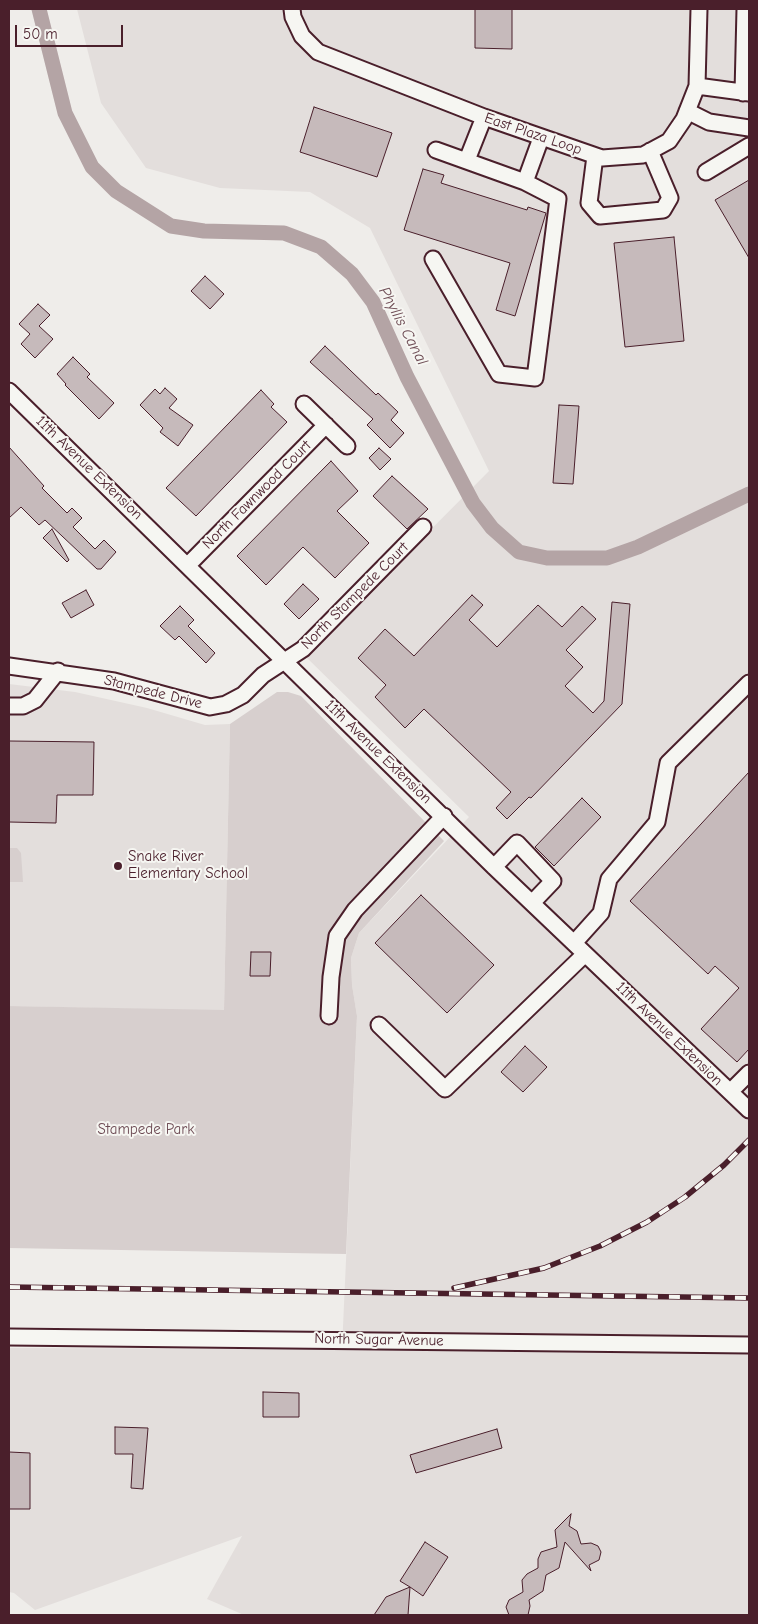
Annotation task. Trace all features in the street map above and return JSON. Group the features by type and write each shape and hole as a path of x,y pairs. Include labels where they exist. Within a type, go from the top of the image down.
{"street":[{"name":"East Plaza Loop","path":"292,9 293,17 302,36 318,52 484,117 602,158 644,155 669,141 687,111 697,86 699,9"},
{"path":"697,86 746,93 745,9"},
{"path":"687,111 709,122 749,128"},
{"path":"467,160 484,117"},
{"path":"525,182 541,138"},
{"path":"706,172 749,146"},
{"path":"433,259 499,374 535,378 558,199 525,182 436,150"},
{"path":"595,156 590,203 600,216 662,210 670,198 650,151"},
{"name":"11th Avenue Extension","path":"9,391 494,867 749,1110"},
{"path":"304,404 347,446"},
{"name":"North Fawnwood Court","path":"188,565 326,425"},
{"name":"North Stampede Court","path":"284,661 303,649 423,527"},
{"name":"Stampede Drive","path":"9,666 58,671 114,680 210,707 226,704 243,694 263,675 284,661"},
{"path":"9,706 23,706 35,700 58,671"},
{"path":"574,943 601,913 609,879 657,822 668,763 749,683"},
{"path":"329,1016 331,977 337,936 355,910 444,816"},
{"path":"494,867 517,842 553,881 532,903"},
{"path":"379,1025 445,1088 585,954"},
{"path":"730,1092 749,1072"},
{"name":"North Sugar Avenue","path":"9,1337 749,1345"}],"shaded area":[{"path":"77,9 749,9 749,1615 244,1615 207,1599 242,1536 35,1610 14,1593 9,1592 9,1348 342,1349 357,1016 352,985 351,958 359,933 469,817 305,656 489,471 370,228 310,192 220,188 146,168 101,103"},
{"name":"Snake River Elementary School","path":"9,684 75,692 147,708 205,725 230,724 224,1011 9,1006"}],"green space":[{"name":"Stampede Park","path":"277,692 288,692 301,696 444,841 359,933 351,958 352,985 357,1016 346,1254 9,1248 9,1006 224,1010 230,724"},
{"path":"9,848 17,848 21,853 23,882 9,882"}],"building":[{"path":"475,9 512,9 512,49 475,48"},
{"path":"314,107 392,133 377,177 300,152"},
{"path":"423,169 444,175 441,183 527,210 528,207 546,213 515,316 496,310 510,263 404,230"},
{"path":"749,180 749,258 715,200"},
{"path":"674,237 684,341 625,347 614,243"},
{"path":"205,276 224,294 210,309 191,291"},
{"path":"38,304 50,315 39,326 53,339 35,358 21,344 30,334 19,324"},
{"path":"325,346 376,395 378,393 398,412 391,420 404,433 390,448 367,425 373,419 310,362"},
{"path":"73,357 90,374 87,377 114,403 99,419 65,385 57,374"},
{"path":"165,388 177,399 169,408 193,425 178,446 160,432 163,428 140,405 155,389 160,394"},
{"path":"261,390 274,404 271,407 287,422 196,516 166,488"},
{"path":"559,405 579,406 573,484 553,483"},
{"path":"9,447 44,486 42,488 67,513 72,508 82,518 73,527 95,549 104,540 116,552 101,569 97,569 45,520 39,525 21,507 9,518"},
{"path":"379,448 391,459 380,470 369,458"},
{"path":"331,461 358,491 337,511 369,543 335,578 303,547 266,585 237,556"},
{"path":"392,476 428,509 407,529 373,496"},
{"path":"52,529 69,560 67,562 43,538"},
{"path":"303,584 319,599 299,619 284,604"},
{"path":"86,590 94,605 71,618 62,603"},
{"path":"472,595 483,605 469,620 497,647 538,605 562,627 582,606 596,619 566,650 583,667 565,686 593,713 604,701 612,602 630,604 622,704 531,798 529,797 507,819 496,808 511,792 424,709 405,728 375,697 386,685 358,658 385,629 414,656"},
{"path":"180,606 194,620 188,626 215,653 206,663 179,636 175,640 160,626"},
{"path":"9,741 94,742 93,795 57,795 56,823 9,822"},
{"path":"749,772 749,1049 737,1062 701,1029 739,988 715,966 708,974 630,901"},
{"path":"582,798 601,817 554,866 535,847"},
{"path":"421,895 494,965 447,1013 375,943"},
{"path":"251,952 271,952 270,976 250,976"},
{"path":"525,1046 547,1067 523,1092 501,1072"},
{"path":"263,1392 299,1393 299,1417 263,1417"},
{"path":"115,1427 148,1428 143,1489 131,1488 133,1454 115,1454"},
{"path":"497,1429 502,1448 416,1473 410,1455"},
{"path":"9,1452 30,1453 30,1509 9,1509"},
{"path":"571,1514 569,1526 577,1531 581,1544 591,1543 598,1546 601,1552 599,1560 589,1565 591,1571 565,1542 559,1568 546,1575 543,1591 529,1600 528,1615 509,1615 506,1607 509,1600 523,1592 522,1580 527,1574 538,1568 538,1559 541,1552 557,1547 555,1530"},
{"path":"425,1542 448,1557 423,1596 400,1581"},
{"path":"410,1587 408,1615 374,1615 386,1597"}],"waterway":[{"name":"Phyllis Canal","path":"39,9 65,113 92,167 116,191 171,226 204,231 284,233 321,247 352,274 373,302 407,377 473,503 492,528 519,552 547,558 607,558 638,547 749,494"}],"railway":[{"path":"454,1288 544,1268 600,1246 647,1222 685,1197 724,1165 749,1140"},
{"path":"9,1287 749,1298"}],"place":[{"name":"Snake River Elementary School","path":"118,866"}]}
